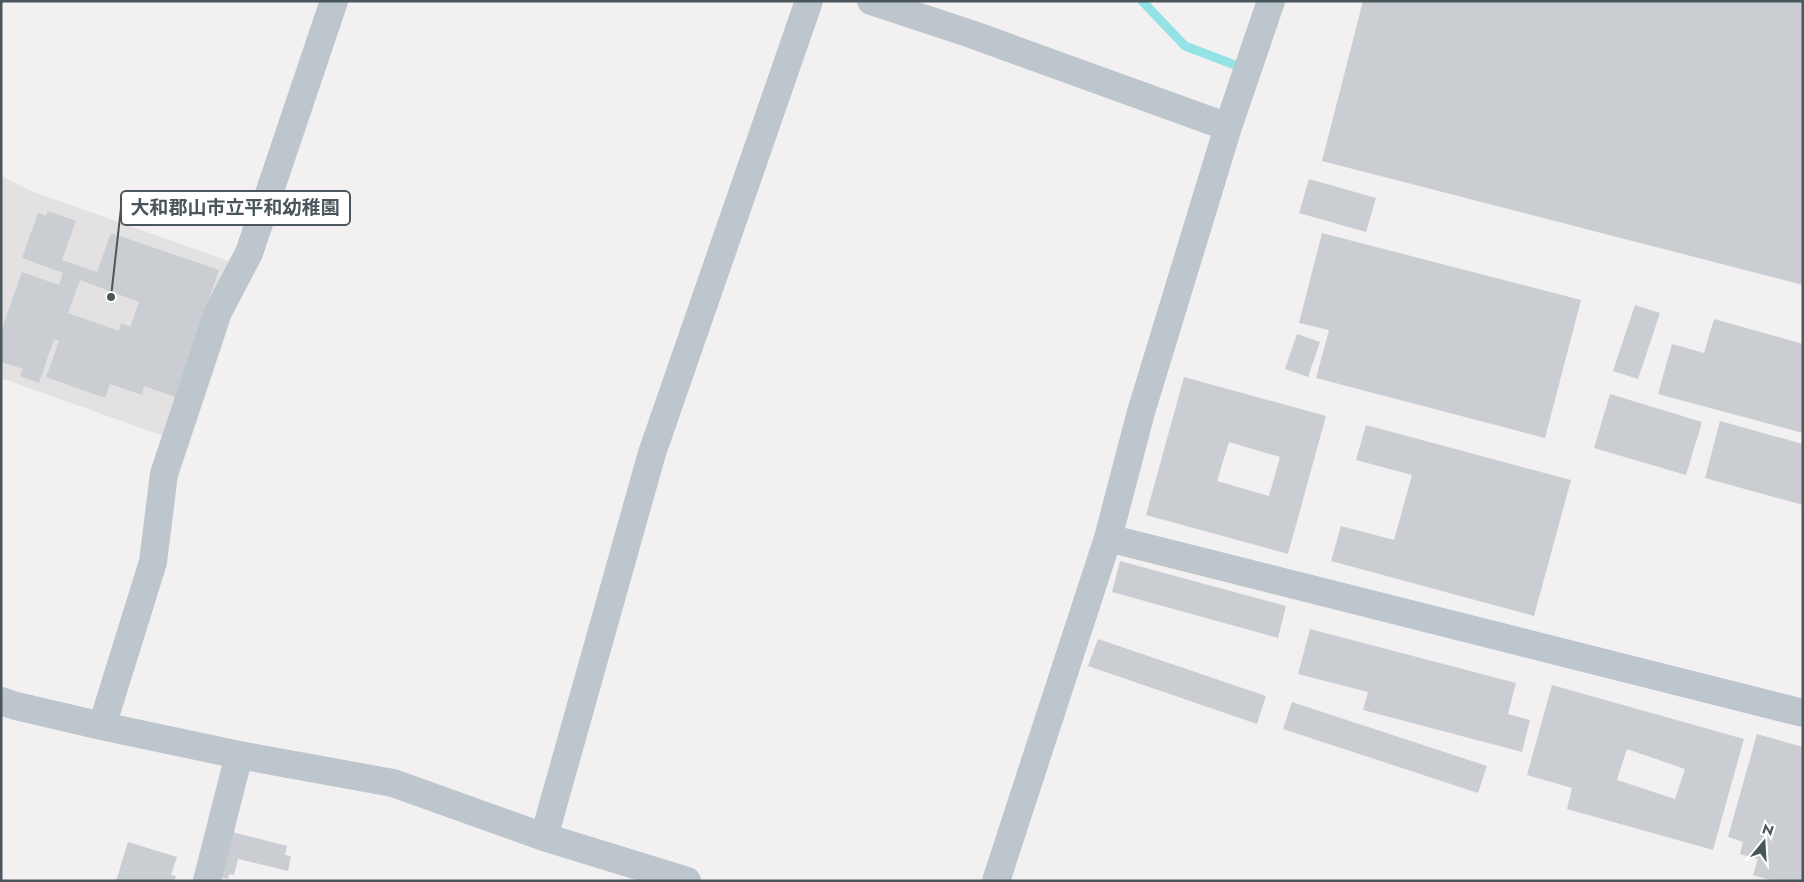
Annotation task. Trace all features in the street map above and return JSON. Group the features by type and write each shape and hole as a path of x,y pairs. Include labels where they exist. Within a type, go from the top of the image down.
{"street":[{"path":"102,726 153,562 164,474 218,312 249,253 334,1"},
{"path":"544,837 652,453 809,1"},
{"path":"871,1 971,34 1228,127"},
{"path":"996,881 1108,538 1141,412 1228,127 1271,1"},
{"path":"1108,538 1803,713"},
{"path":"1,701 102,726 393,783 544,837 687,881"},
{"path":"207,881 239,754"}],"shaded area":[{"path":"1,176 31,191 237,264 169,438 1,378"}],"building":[{"path":"1363,1 1803,1 1803,285 1322,161"},
{"path":"1309,179 1376,198 1366,232 1299,213"},
{"path":"48,211 76,221 62,260 97,272 111,233 219,270 175,397 144,386 142,395 110,384 105,398 46,377 59,341 54,339 39,383 20,376 23,369 1,362 1,331 22,272 59,285 63,273 22,258 38,213 46,216","holes":["80,280 139,302 130,327 121,323 119,331 68,313"]},
{"path":"1322,233 1581,300 1545,438 1316,378 1329,330 1299,323"},
{"path":"1635,305 1660,313 1638,379 1613,371"},
{"path":"1714,319 1803,344 1803,433 1658,394 1672,344 1704,353"},
{"path":"1297,334 1320,342 1308,377 1285,369"},
{"path":"1184,377 1326,416 1288,554 1146,515","holes":["1229,442 1280,457 1269,496 1217,481"]},
{"path":"1610,394 1702,422 1686,475 1594,448"},
{"path":"1720,421 1803,444 1803,505 1705,478"},
{"path":"1366,425 1571,480 1534,616 1331,561 1341,526 1394,540 1412,475 1356,460"},
{"path":"1120,561 1286,606 1278,638 1112,592"},
{"path":"1310,629 1516,683 1508,714 1530,720 1522,752 1363,710 1368,692 1298,674"},
{"path":"1098,639 1266,696 1257,724 1088,666"},
{"path":"1552,685 1744,739 1713,850 1567,809 1572,788 1527,775","holes":["1627,749 1685,769 1675,799 1617,780"]},
{"path":"1292,702 1487,766 1478,793 1283,729"},
{"path":"1757,734 1803,747 1803,881 1773,881 1753,875 1758,859 1740,854 1743,842 1728,837"},
{"path":"228,831 287,846 285,855 291,856 288,871 238,859 234,875 229,874 228,879 217,876"},
{"path":"128,842 177,857 171,875 176,876 174,881 116,881"}],"waterway":[{"path":"1142,1 1185,46 1235,65"}],"place":[{"name":"大和郡山市立平和幼稚園","path":"111,297"}]}
